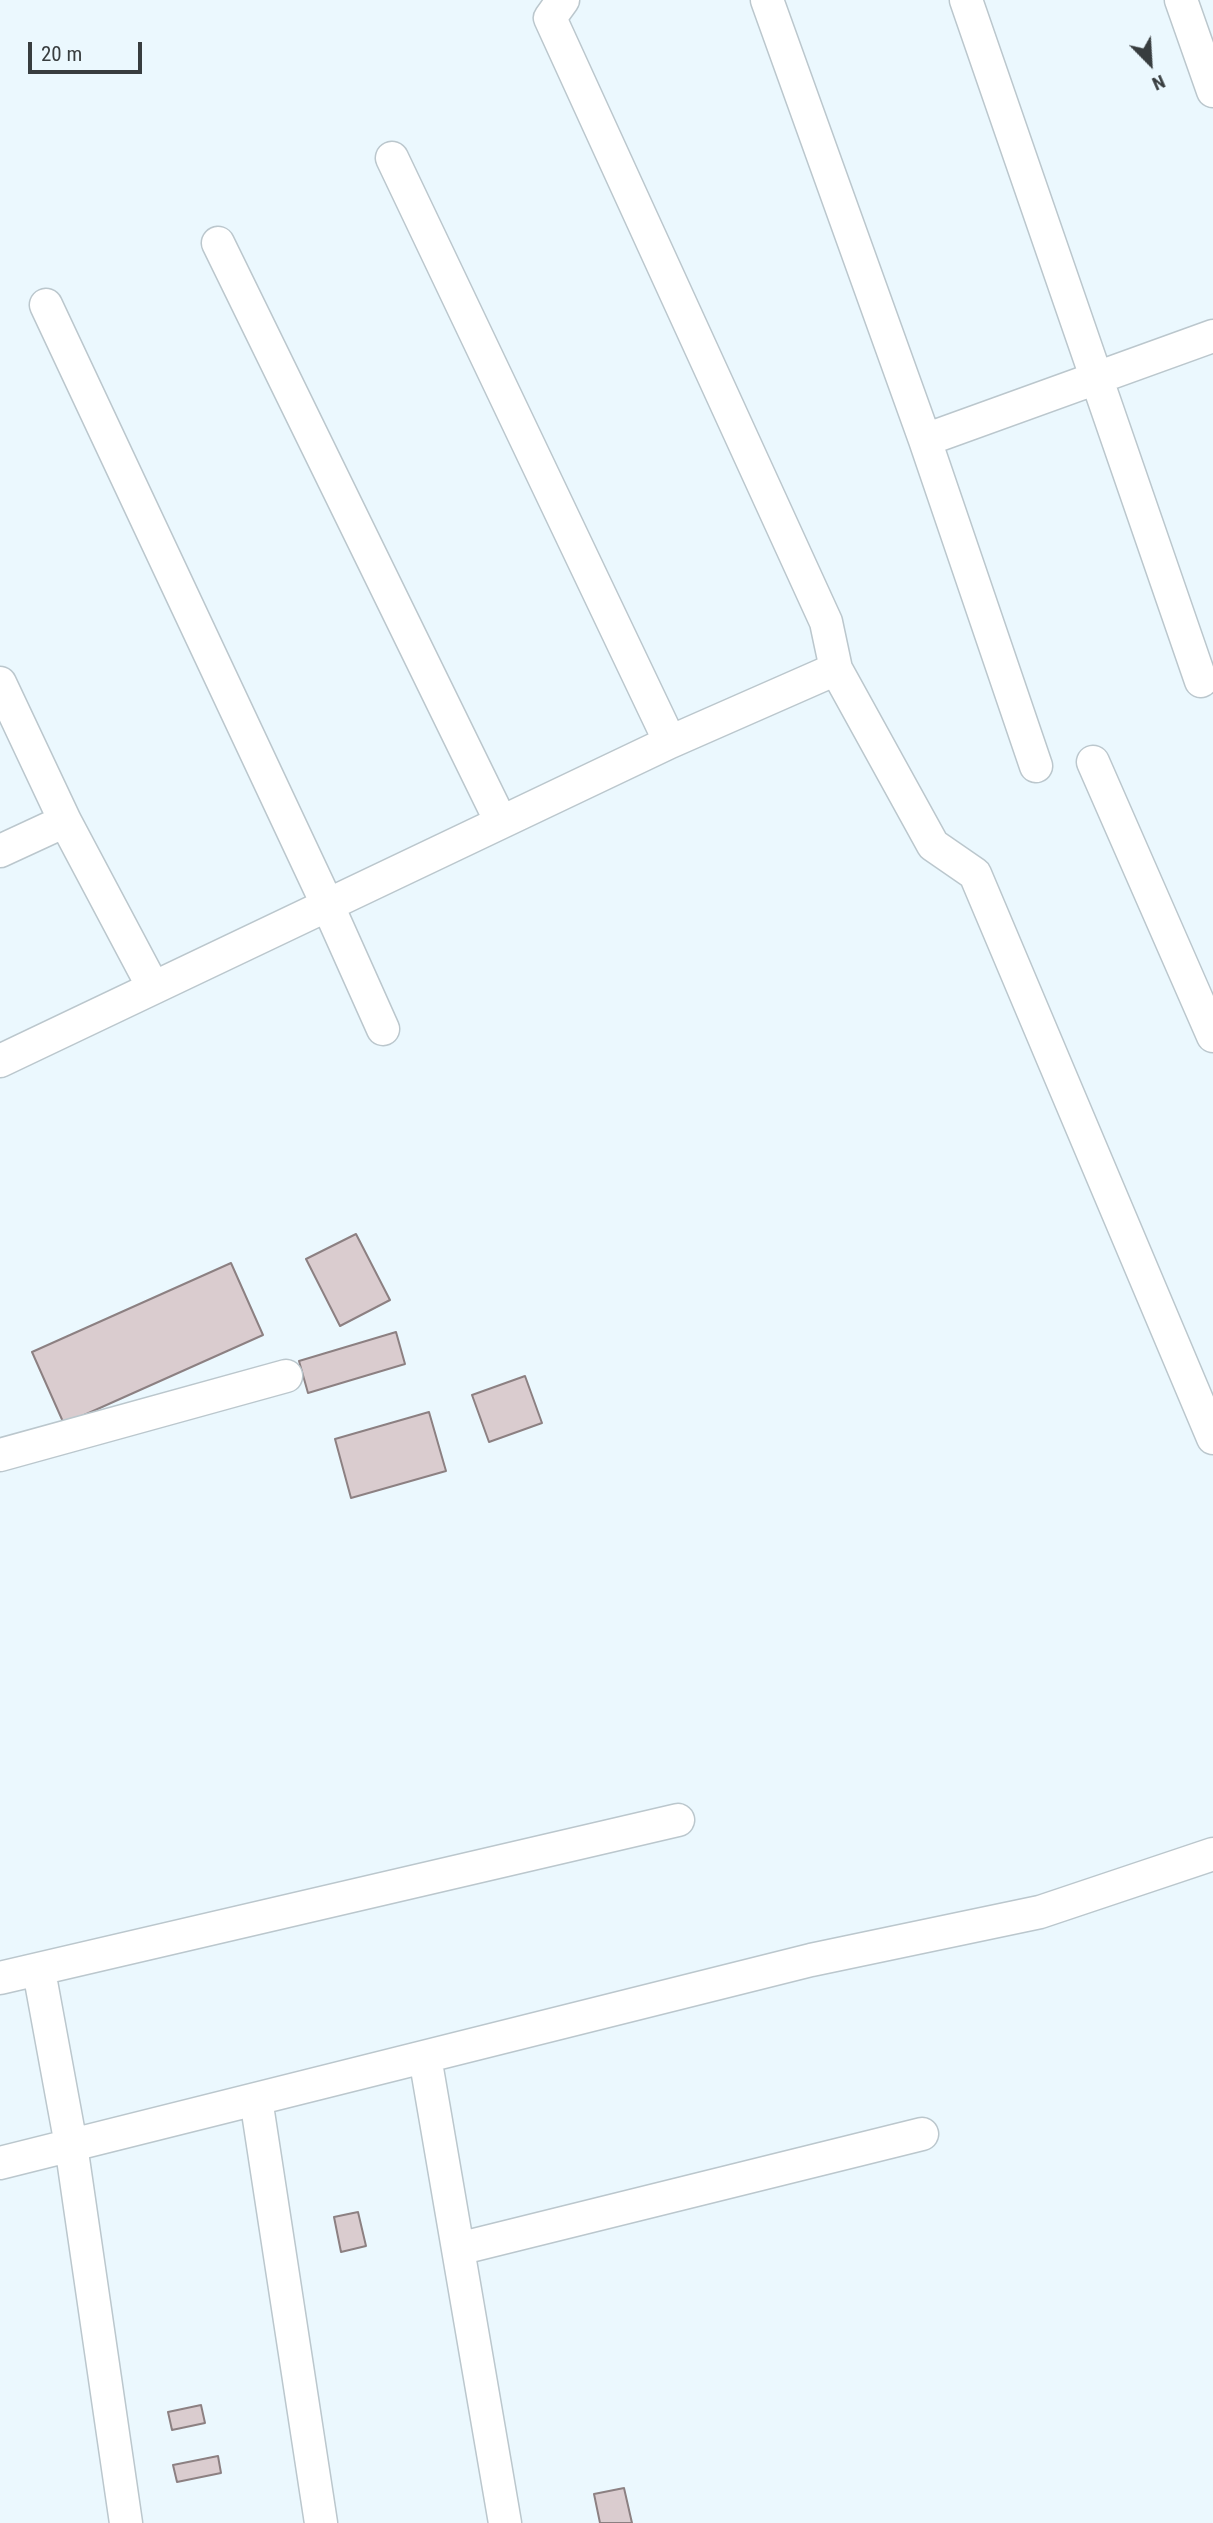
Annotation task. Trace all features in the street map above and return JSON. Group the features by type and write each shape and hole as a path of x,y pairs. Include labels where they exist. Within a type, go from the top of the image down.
{"street":[{"path":"564,0 550,18 826,622 836,668 933,845 975,874 1213,1438"},
{"path":"767,0 925,440 1036,766"},
{"path":"966,0 1201,681"},
{"path":"1181,0 1213,91"},
{"path":"392,158 670,742"},
{"path":"218,243 501,822"},
{"path":"46,305 383,1029"},
{"path":"925,440 1213,336"},
{"path":"0,1061 670,742 836,668"},
{"path":"0,683 65,821 153,987"},
{"path":"1093,762 1213,1036"},
{"path":"0,851 65,821"},
{"path":"0,1455 286,1376"},
{"path":"0,1978 678,1820"},
{"path":"0,2163 811,1960 1040,1912 1213,1854"},
{"path":"39,1971 71,2145 126,2523"},
{"path":"425,2057 505,2523"},
{"path":"256,2099 321,2523"},
{"path":"458,2249 922,2134"}],"building":[{"path":"356,1234 390,1300 340,1326 306,1259"},
{"path":"231,1263 263,1335 64,1424 32,1352"},
{"path":"396,1332 405,1364 308,1393 299,1361"},
{"path":"525,1376 542,1423 489,1442 472,1395"},
{"path":"429,1412 446,1471 351,1498 335,1439"},
{"path":"358,2212 366,2246 341,2252 334,2217"},
{"path":"201,2405 205,2423 172,2430 168,2412"},
{"path":"218,2456 221,2473 177,2482 173,2465"},
{"path":"624,2488 632,2523 600,2523 594,2494"}]}
